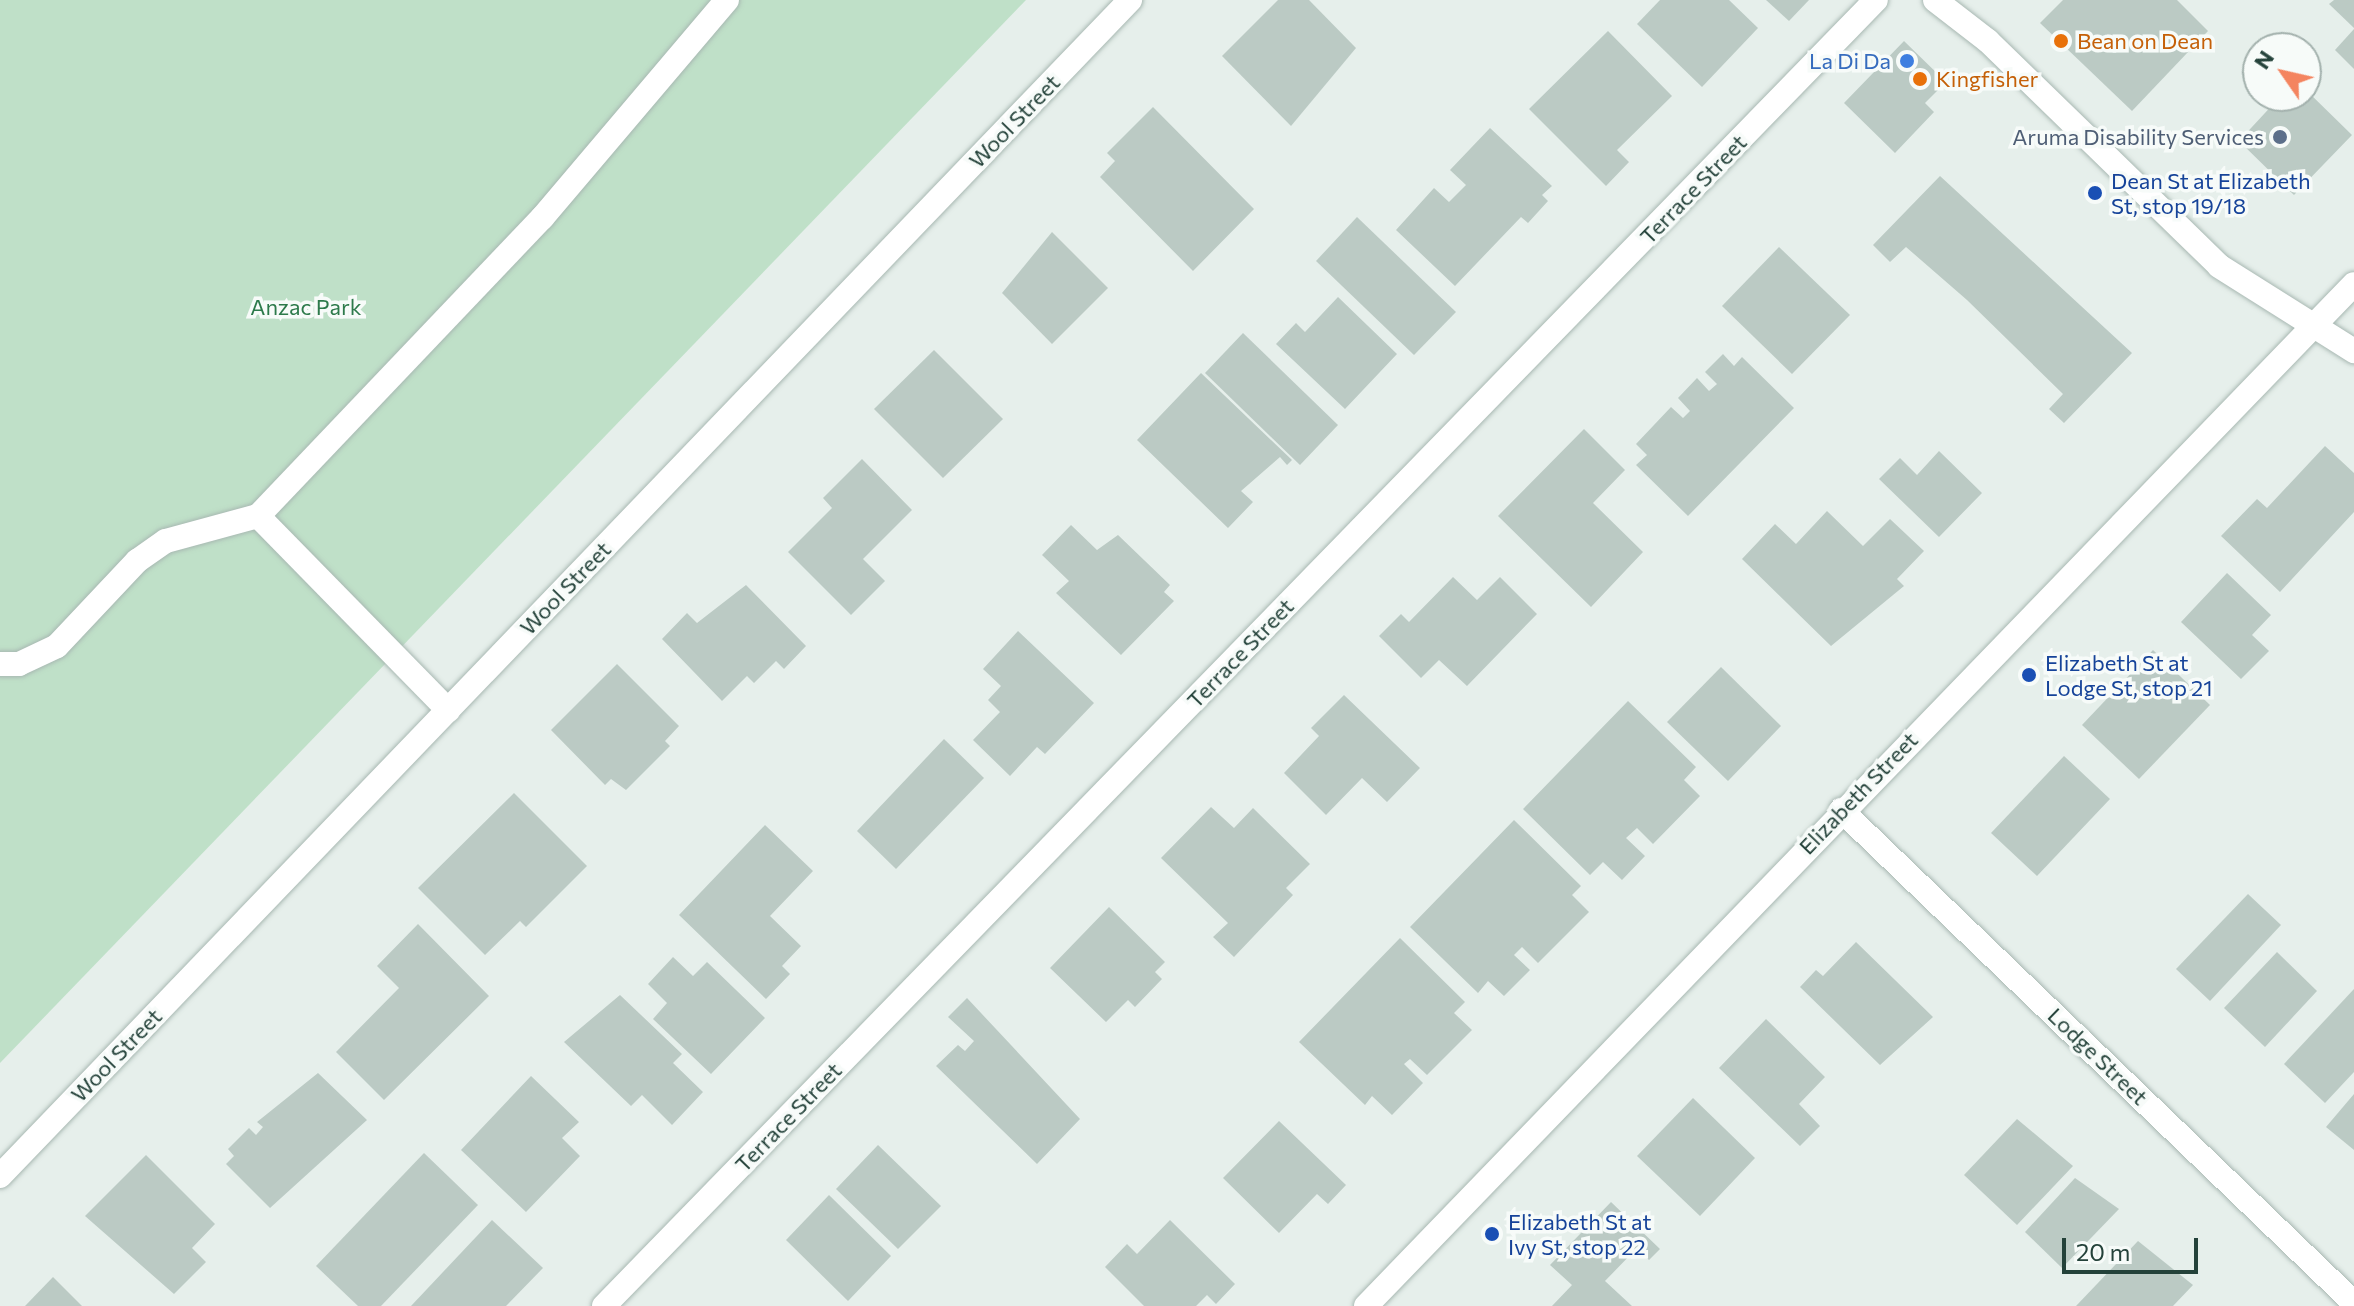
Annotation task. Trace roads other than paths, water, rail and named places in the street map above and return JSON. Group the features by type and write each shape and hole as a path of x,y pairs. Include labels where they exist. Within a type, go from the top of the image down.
{"street":[{"path":"0,664 19,664 57,646 137,561 166,541 258,516 542,218 727,0"},
{"name":"Wool Street","path":"0,1176 1130,0"},
{"name":"Terrace Street","path":"604,1306 1876,0"},
{"path":"1935,0 1988,41 2219,266 2312,328 2354,351"},
{"name":"Elizabeth Street","path":"1380,1301 1841,810 2354,284"},
{"path":"258,516 448,710"},
{"name":"Lodge Street","path":"1841,810 2354,1303"}],"place":[{"name":"Bean on Dean","path":"2061,41"},
{"name":"La Di Da","path":"1907,61"},
{"name":"Kingfisher","path":"1920,79"},
{"name":"Aruma Disability Services","path":"2280,137"},
{"name":"Dean St at Elizabeth St, stop 19/18","path":"2095,193"},
{"name":"Elizabeth St at Lodge St, stop 21","path":"2029,675"},
{"name":"Elizabeth St at Ivy St, stop 22","path":"1492,1234"}],"park label":[{"name":"Anzac Park","path":"306,307"}]}
